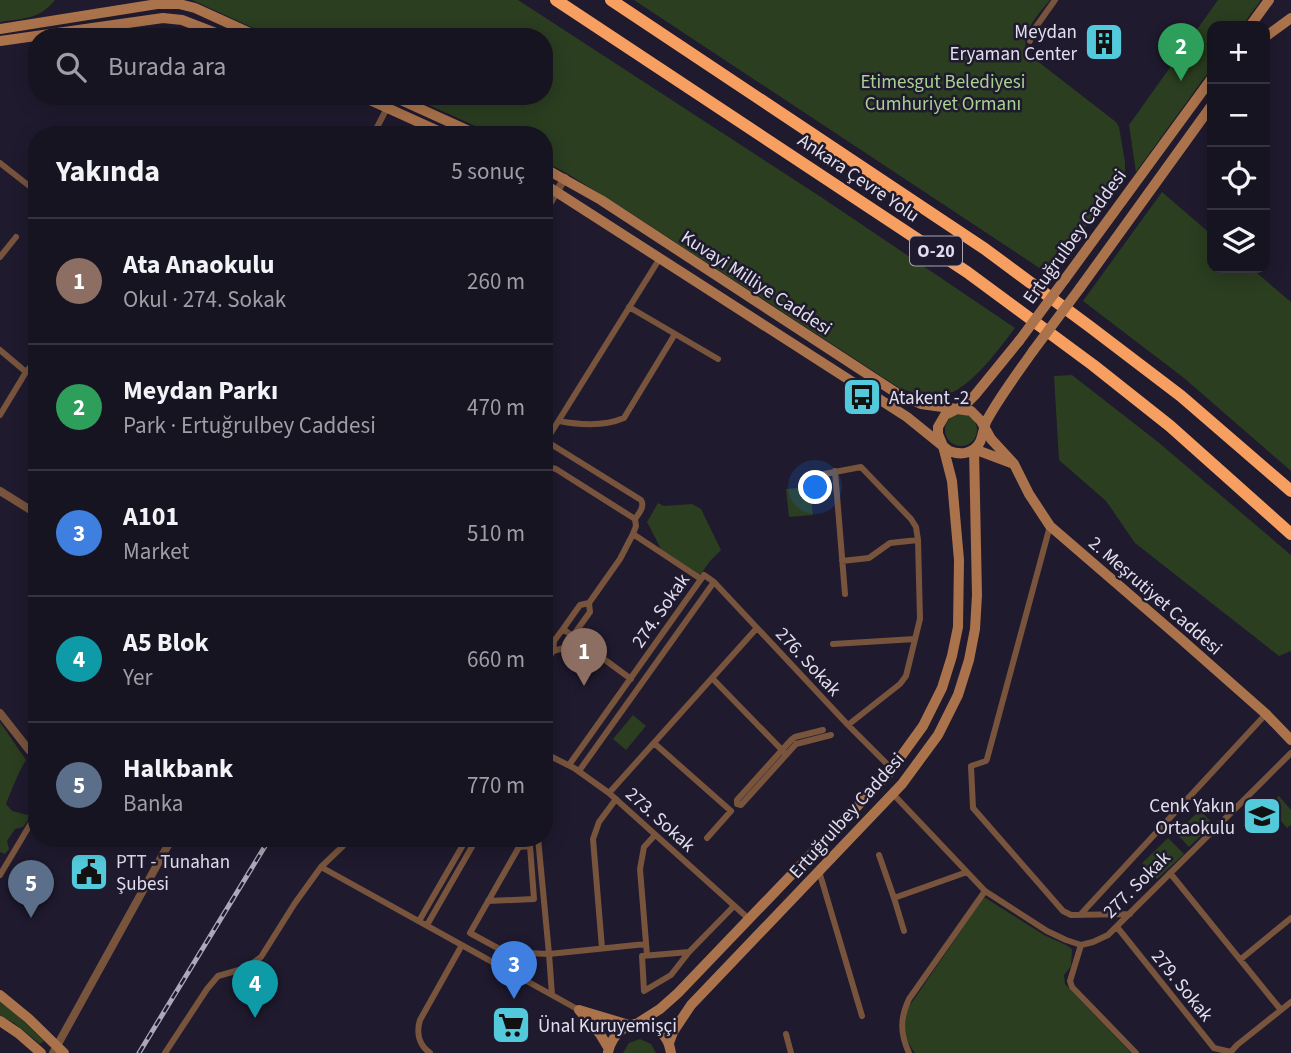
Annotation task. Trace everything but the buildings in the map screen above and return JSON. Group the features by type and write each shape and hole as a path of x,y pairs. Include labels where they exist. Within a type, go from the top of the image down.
{"highway":[{"name":"Ankara Çevre Yolu","path":"556,0 967,272 1170,426 1291,534"},
{"name":"Ankara Çevre Yolu","path":"611,0 985,249 1181,396 1291,491"}],"main road":[{"path":"1254,21 1269,0"},
{"path":"0,29 157,4 178,4 195,8 239,28"},
{"path":"74,18 75,28"},
{"path":"1270,33 1291,18"},
{"path":"89,28 150,19 174,19 205,28"},
{"path":"0,41 28,37"},
{"name":"Ertuğrulbey Caddesi","path":"609,1051 615,1035 621,1029 660,1009 678,993 892,769 923,726 942,688 958,627 959,560 952,481 938,427 945,415 965,405 975,396 1019,341 1208,84"},
{"path":"380,105 427,126"},
{"path":"412,105 458,126"},
{"name":"Ertuğrulbey Caddesi","path":"670,1048 673,1031 691,1005 893,794 938,735 958,695 975,629 977,596 974,449 982,439 983,427 1033,351 1207,112"},
{"name":"Kuvayi Milliye Caddesi","path":"553,172 898,394 921,404 957,408"},
{"name":"Kuvayi Milliye Caddesi","path":"553,189 906,417 943,446"},
{"path":"957,408 964,408 977,415 983,427"},
{"name":"2. Meşrutiyet Caddesi","path":"983,427 1014,464 1049,526 1266,714 1291,740"},
{"path":"943,446 955,453 968,453 974,449 1014,464"},
{"path":"0,995 28,1018 58,1051"},
{"path":"579,1010 633,1024 647,1024 664,1034 670,1048"},
{"path":"579,1010 600,1034 609,1051"},
{"path":"0,1021 41,1053"}],"street":[{"path":"1030,41 1033,32 1055,0"},
{"path":"378,126 387,108"},
{"path":"0,163 28,185"},
{"path":"553,197 565,178"},
{"path":"0,257 16,237"},
{"path":"553,430 660,258"},
{"path":"629,307 718,359"},
{"path":"559,421 581,425 624,418 675,334"},
{"path":"0,350 26,372"},
{"path":"0,415 28,370"},
{"path":"553,448 641,500 643,504 635,519 636,527 620,559 589,603 580,606 554,641 554,651 564,648 573,636 590,612 589,603"},
{"path":"819,475 861,467 911,519 916,527 918,540 920,619 906,676 900,684 848,725"},
{"path":"553,468 635,519"},
{"path":"835,471 845,594"},
{"path":"0,491 28,508"},
{"path":"1049,526 987,759 973,764 970,769 973,808 1063,911 1071,915 1129,914"},
{"name":"276. Sokak","path":"633,534 714,582 892,769"},
{"path":"842,561 869,558 890,543 918,540"},
{"name":"274. Sokak","path":"569,765 703,577"},
{"name":"274. Sokak","path":"579,771 714,582"},
{"path":"563,629 631,679"},
{"path":"609,793 756,629"},
{"path":"833,644 915,639"},
{"path":"712,678 784,753"},
{"path":"0,713 28,749"},
{"path":"1080,915 1266,714"},
{"path":"784,753 793,738 823,730"},
{"path":"707,838 737,804 737,800 784,753 799,743 831,735"},
{"path":"654,743 730,811"},
{"name":"277. Sokak","path":"1081,944 1108,935 1291,753"},
{"name":"273. Sokak","path":"553,757 579,771 609,793 749,919"},
{"path":"893,794 985,891 1047,931 1081,944 1070,981 1073,987 1136,1053"},
{"path":"602,948 593,839 599,822 616,799"},
{"path":"0,875 28,828"},
{"path":"647,955 640,869 644,847 655,835"},
{"path":"58,1051 164,847"},
{"path":"164,1053 218,976 246,968 261,957 321,867 342,847"},
{"path":"419,921 462,847"},
{"path":"427,925 472,847"},
{"path":"519,847 470,933 505,952 549,954 646,944"},
{"path":"488,901 534,900 530,847"},
{"path":"539,847 552,995"},
{"path":"879,855 904,931"},
{"path":"321,867 579,1010"},
{"path":"819,871 862,1016"},
{"path":"894,898 967,872"},
{"path":"1170,873 1282,1010"},
{"path":"909,1053 901,1026 909,999 985,891"},
{"path":"689,952 642,956 644,991 671,975 689,952 734,906"},
{"path":"1241,959 1291,918"},
{"name":"279. Sokak","path":"1116,927 1211,1051 1231,1053 1291,1002"},
{"path":"430,1053 421,1045 417,1028 462,945"},
{"path":"786,1034 791,1053"}],"green space":[{"path":"0,0 55,0 37,15 0,22"},
{"path":"192,0 518,0 824,199 1015,328 978,373 954,392 928,397 901,389 629,212 553,166 553,126 475,126 429,105 553,105 553,28 253,28"},
{"name":"Etimesgut Belediyesi Cumhuriyet Ormanı","path":"634,0 1050,0 1028,31 1025,45 1027,53 1116,122 1125,173 1050,275"},
{"path":"1218,0 1261,0 1246,21 1207,21 1207,74 1136,172 1129,125"},
{"path":"1162,192 1207,231 1207,273 1257,273 1291,302 1291,471 1184,378 1083,301"},
{"path":"1072,375 1158,442 1291,555 1291,651 1279,656 1135,543 1106,501 1059,460 1054,376"},
{"path":"961,414 973,418 977,430 973,442 961,446 949,442 945,430 949,418"},
{"path":"810,487 813,515 789,517 786,489"},
{"path":"658,503 664,506 692,504 701,509 721,550 700,575 661,549 647,522"},
{"path":"633,715 646,726 626,750 613,739"},
{"path":"0,722 26,760 6,804 12,811 28,814 28,820 23,827 15,829 7,841 9,849 5,854 0,852"},
{"path":"1279,796 1291,810 1291,825 1287,828 1268,806"},
{"path":"1200,810 1213,824 1189,847 1176,833"},
{"path":"1168,838 1184,854 1157,879 1142,863"},
{"path":"984,897 1044,935 1072,949 1071,966 1064,975 1065,984 1131,1053 915,1053 906,1031 908,1008"},
{"path":"0,1001 44,1041 40,1044 14,1023 0,1016"},
{"path":"640,1039 651,1044 656,1053 623,1053 629,1043"}],"railway":[{"path":"139,1053 265,847"}],"place":[{"name":"Meydan Eryaman Center","path":"1104,42"},
{"name":"Meydan Parkı","path":"1181,81"},
{"name":"Atakent -2","path":"862,397"},
{"name":"Ata Anaokulu","path":"584,686"},
{"name":"Cenk Yakın Ortaokulu","path":"1262,816"},
{"name":"PTT - Tunahan Şubesi","path":"89,872"},
{"name":"Halkbank","path":"31,918"},
{"name":"A101","path":"514,999"},
{"name":"A5 Blok","path":"255,1018"},
{"name":"Ünal Kuruyemişçi","path":"511,1025"}]}
